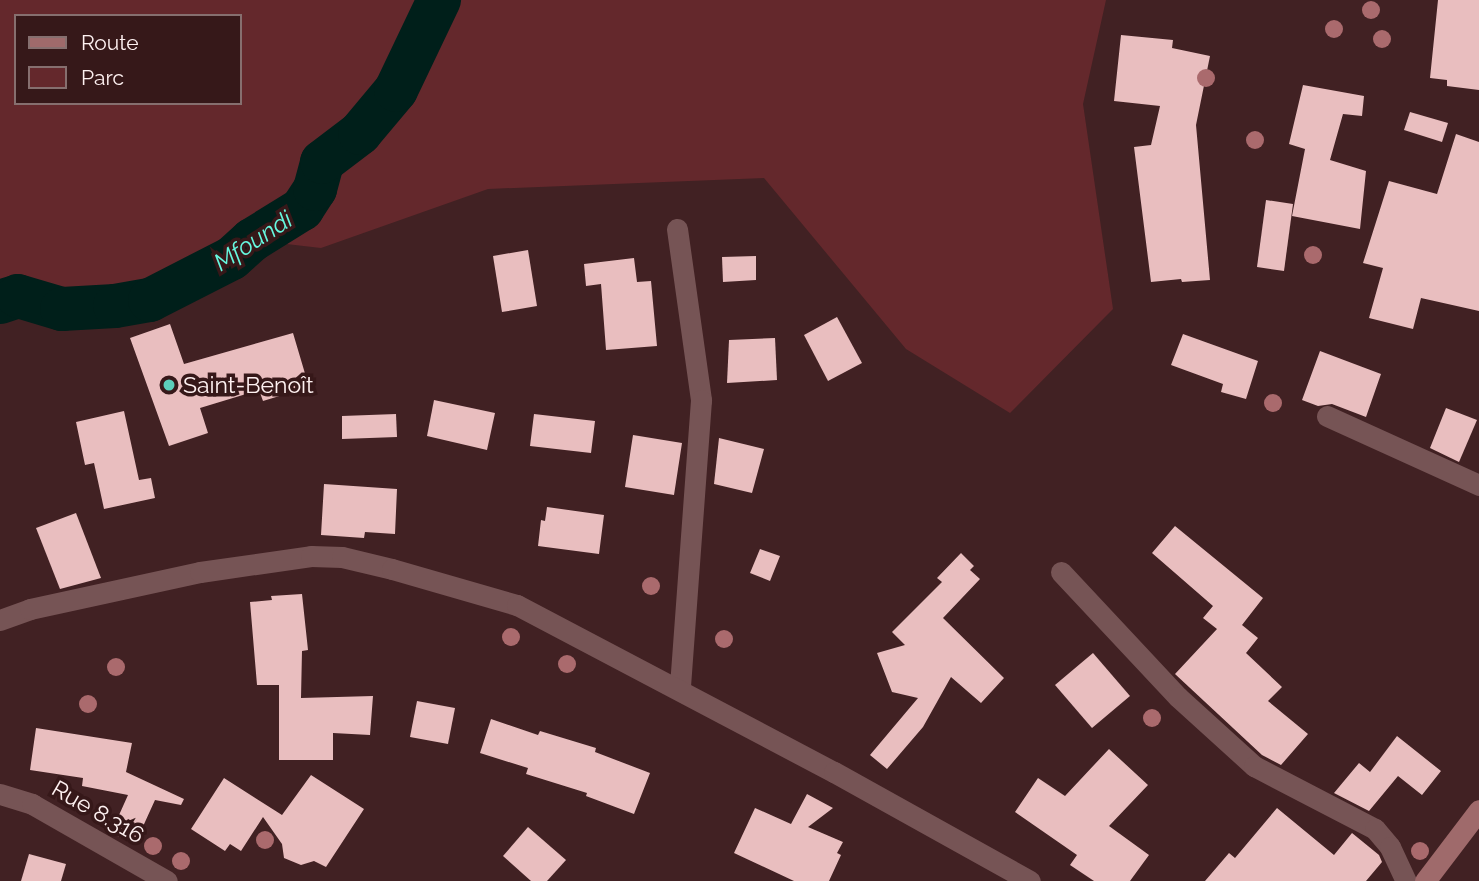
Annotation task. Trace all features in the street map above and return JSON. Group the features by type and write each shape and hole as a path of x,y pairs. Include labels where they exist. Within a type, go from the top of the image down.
{"main road":[{"path":"1424,881 1479,810"}],"street":[{"path":"677,229 701,400 680,689"},
{"path":"1327,415 1479,485"},
{"path":"0,620 30,609 200,572 311,556 342,557 517,605 680,689 1030,881"},
{"path":"1061,572 1178,697 1254,766 1375,829 1390,847 1405,881"},
{"name":"Rue 8.316","path":"0,794 32,804 167,881"}],"green space":[{"path":"0,0 1106,0 1083,104 1113,309 1010,413 906,349 764,178 488,189 321,248 252,240 232,258 150,300 72,310 18,296 0,302"}],"building":[{"path":"1438,0 1479,0 1479,90 1447,86 1447,80 1430,78"},
{"path":"1121,35 1173,40 1172,48 1210,56 1196,125 1210,280 1151,282 1134,147 1151,145 1160,106 1114,101"},
{"path":"1303,85 1364,96 1362,116 1343,114 1330,160 1366,171 1360,229 1292,216 1305,149 1289,144"},
{"path":"1410,112 1448,123 1442,142 1404,130"},
{"path":"1456,134 1479,142 1479,311 1421,298 1413,329 1369,318 1383,268 1363,263 1389,181 1437,194"},
{"path":"1266,200 1293,204 1284,271 1257,267"},
{"path":"528,250 537,306 502,312 493,256"},
{"path":"756,256 756,280 723,282 722,257"},
{"path":"634,258 637,282 651,281 657,346 606,350 601,284 586,286 584,264"},
{"path":"837,317 862,363 828,381 804,335"},
{"path":"170,324 184,364 293,333 309,387 263,401 259,390 200,408 208,433 169,446 130,338"},
{"path":"1183,334 1258,361 1246,399 1221,392 1223,384 1171,365"},
{"path":"775,338 777,380 727,383 729,340"},
{"path":"1320,351 1381,374 1366,417 1332,404 1318,406 1302,400"},
{"path":"434,400 495,413 487,450 427,436"},
{"path":"1446,408 1477,420 1459,462 1430,448"},
{"path":"124,411 139,480 151,478 155,498 104,509 94,463 85,465 76,422"},
{"path":"396,414 397,437 342,439 342,416"},
{"path":"534,414 595,421 591,453 530,446"},
{"path":"633,435 682,443 674,495 625,487"},
{"path":"719,438 764,449 752,493 714,484"},
{"path":"324,484 397,489 395,534 365,532 364,538 321,535"},
{"path":"547,507 604,515 599,554 538,546 541,520 545,521"},
{"path":"76,513 101,578 60,589 36,528"},
{"path":"1175,526 1263,598 1242,625 1258,638 1246,653 1282,687 1268,701 1308,734 1281,765 1262,755 1175,674 1217,629 1203,618 1213,606 1152,553"},
{"path":"760,549 780,556 770,581 750,573"},
{"path":"961,553 974,566 970,570 980,579 943,618 1004,678 981,703 951,677 923,727 887,769 870,755 918,698 892,692 877,653 905,645 892,632 942,582 937,578"},
{"path":"302,594 308,650 302,651 301,698 373,696 370,735 333,733 333,760 279,760 279,685 257,685 250,602 272,600 271,596"},
{"path":"1093,653 1130,696 1092,728 1055,685"},
{"path":"417,701 455,708 448,744 410,737"},
{"path":"491,719 538,735 540,731 596,748 595,752 650,773 634,814 586,796 587,793 526,774 528,768 480,753"},
{"path":"36,728 132,743 126,772 184,799 181,805 155,800 135,844 111,833 128,795 82,786 83,778 30,770"},
{"path":"1397,736 1441,771 1422,795 1398,776 1369,811 1334,793 1359,763 1370,772"},
{"path":"1109,749 1148,785 1109,826 1149,855 1130,881 1094,881 1070,865 1077,855 1015,812 1038,778 1065,796"},
{"path":"311,775 364,809 326,867 314,861 301,865 284,858 282,844 263,817 241,851 230,844 225,851 191,829 224,778 282,815"},
{"path":"807,794 833,808 808,827 843,842 837,853 841,855 829,881 794,881 734,853 755,808 791,824"},
{"path":"1277,808 1334,855 1352,833 1379,855 1382,862 1366,881 1205,881 1229,853 1235,858"},
{"path":"528,827 566,860 547,881 531,881 503,856"},
{"path":"29,854 66,864 61,881 21,881"}],"waterway":[{"name":"Mfoundi","path":"0,302 18,296 62,309 115,306 150,300 232,258 252,240 302,209 315,189 322,162 360,133 396,90 439,0"}],"place":[{"name":"Saint-Benoît","path":"169,385"}]}
